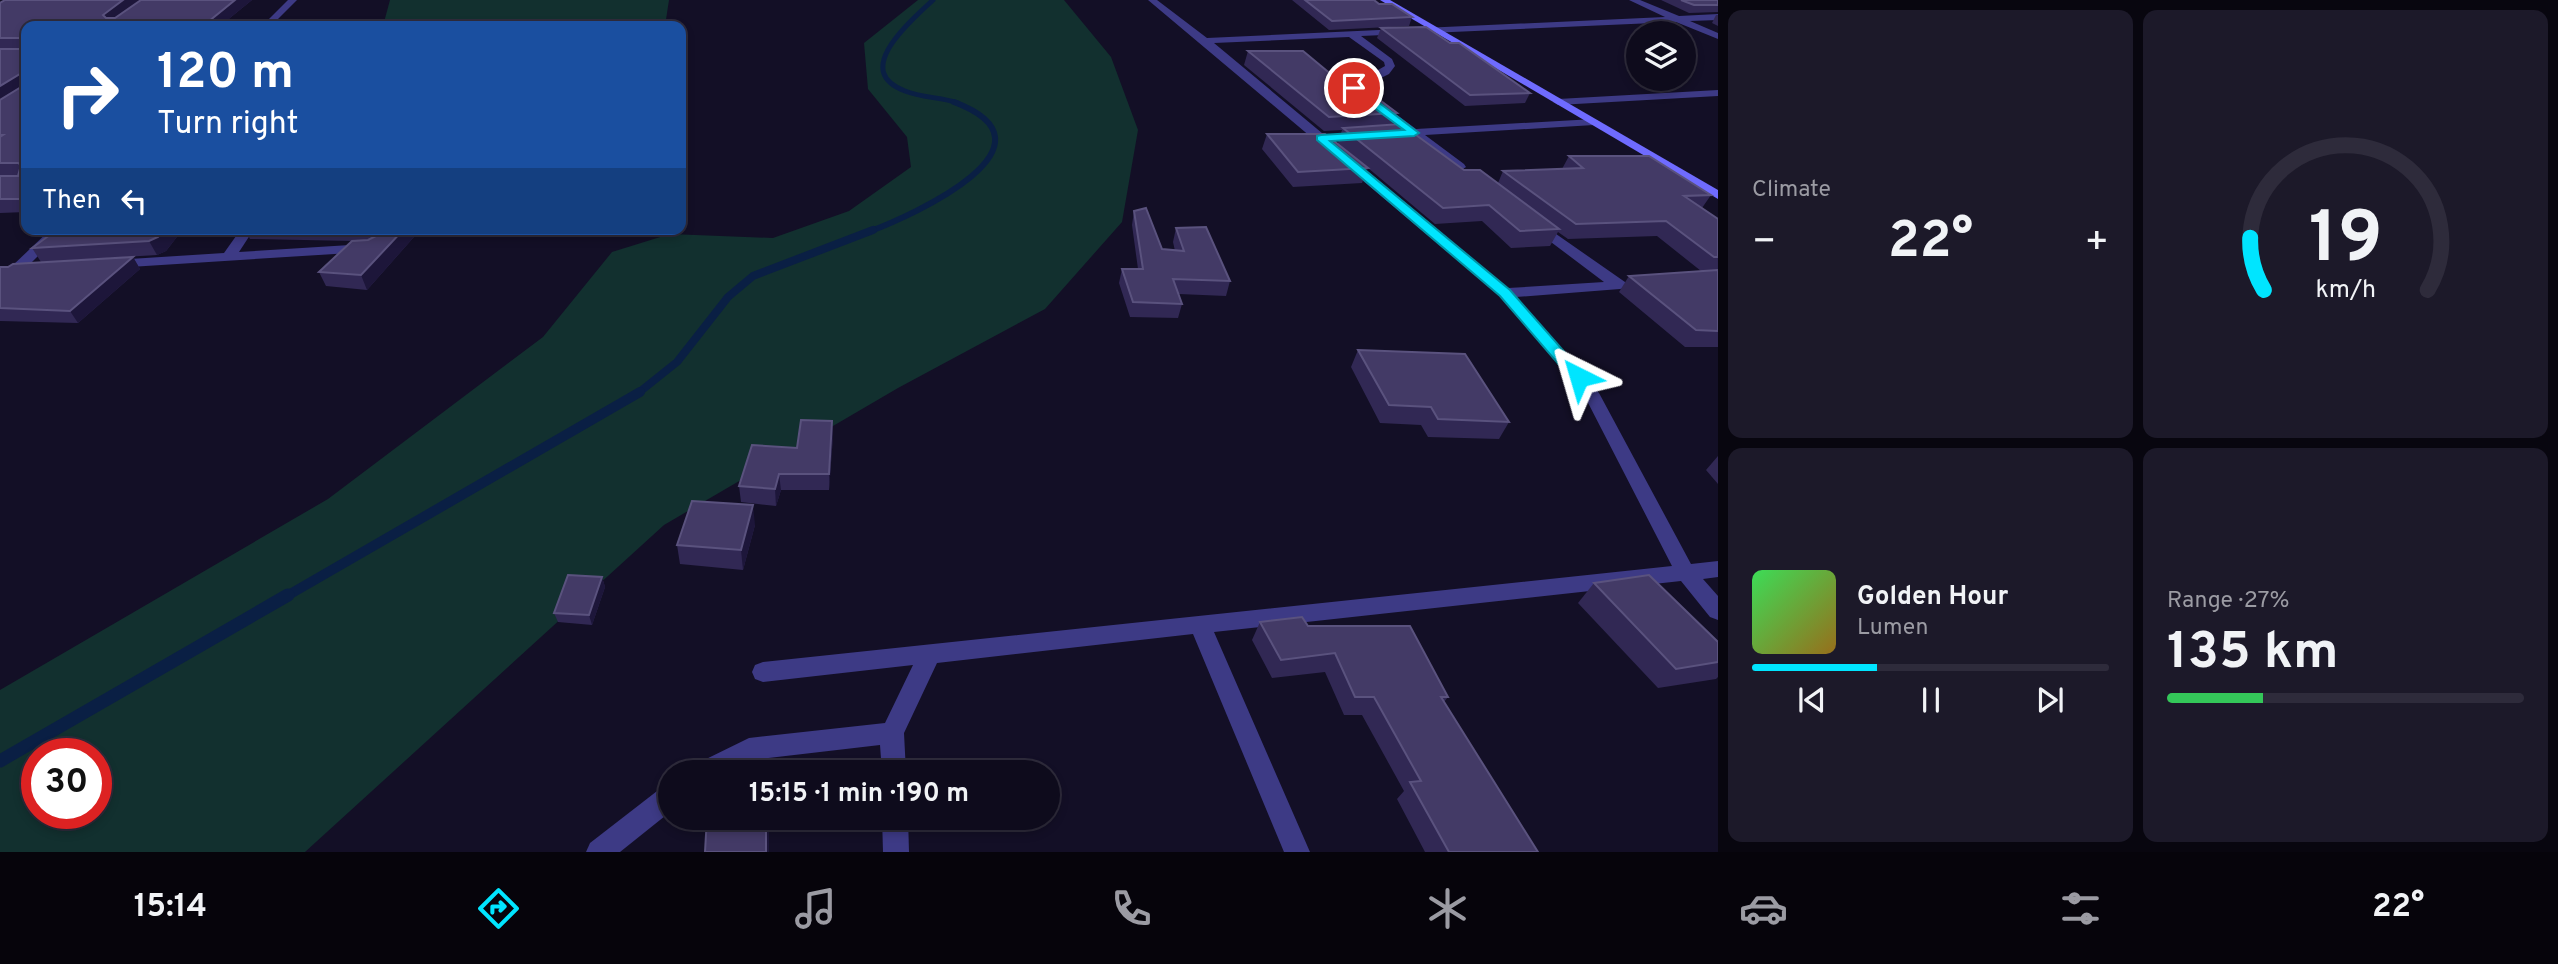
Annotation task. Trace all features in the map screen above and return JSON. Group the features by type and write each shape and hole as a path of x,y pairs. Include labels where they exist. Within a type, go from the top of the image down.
{"street":[{"path":"271,21 293,0"},
{"path":"1152,0 1328,138 1505,293 1591,393 1685,572 1718,611"},
{"path":"1384,0 1718,195"},
{"path":"1633,0 1718,36"},
{"path":"1205,41 1718,17"},
{"path":"1351,34 1390,61 1385,72 1354,88 1407,133 1467,173"},
{"path":"1558,102 1718,93"},
{"path":"1407,133 1594,122"},
{"path":"1505,293 1624,284 1521,213"},
{"path":"16,270 53,235"},
{"path":"228,257 244,235"},
{"path":"96,265 373,248"},
{"path":"0,271 43,269"},
{"path":"763,671 1718,569"},
{"path":"1200,624 1297,852"},
{"path":"893,760 892,733 930,653"},
{"path":"728,760 749,749 892,733"},
{"path":"599,852 658,805"},
{"path":"895,830 896,852"}],"green space":[{"path":"390,0 669,0 666,21 384,21"},
{"path":"918,0 1064,0 1111,57 1138,130 1122,222 1045,309 898,388 664,525 305,852 0,852 0,690 328,499 543,337 612,252 667,235 773,238 849,211 911,167 907,137 868,89 864,43"}],"building":[{"path":"5,0 123,0 103,15 106,18 115,18 141,0 235,0 209,21 21,21 21,39 0,38 0,3"},
{"path":"1305,0 1374,0 1379,4 1392,4 1412,17 1332,21"},
{"path":"1681,0 1718,0 1718,5 1694,5"},
{"path":"1426,27 1450,43 1459,43 1530,93 1470,95 1381,28"},
{"path":"21,46 21,87 20,74 0,86 0,49 20,49"},
{"path":"1248,51 1303,51 1350,90 1365,89 1397,113 1329,117"},
{"path":"21,87 21,165 0,163 0,137 3,135 0,135 0,100"},
{"path":"1401,124 1464,170 1480,170 1559,229 1520,231 1489,205 1443,208 1343,128"},
{"path":"1267,134 1325,134 1368,168 1298,172"},
{"path":"1569,156 1649,156 1711,195 1684,196 1718,219 1718,257 1714,257 1666,221 1576,224 1503,171 1583,168"},
{"path":"21,165 21,199 0,199 0,176 18,176"},
{"path":"1146,208 1162,249 1184,251 1176,228 1206,227 1230,281 1173,279 1182,304 1133,302 1122,269 1143,269 1134,211"},
{"path":"50,235 160,235 149,241 32,248"},
{"path":"398,235 361,275 319,272 352,241 368,240 376,236"},
{"path":"133,257 70,311 0,308 0,267"},
{"path":"1718,270 1718,331 1696,330 1629,276"},
{"path":"1358,350 1465,354 1509,422 1438,419 1431,407 1389,405"},
{"path":"801,420 832,421 829,474 779,474 775,489 739,486 752,445 797,448"},
{"path":"692,501 753,505 741,550 677,545"},
{"path":"568,575 602,577 589,615 554,613"},
{"path":"1649,575 1718,642 1718,662 1676,669 1594,583"},
{"path":"1302,617 1308,626 1410,626 1448,697 1441,697 1538,852 1449,852 1410,782 1421,781 1374,697 1355,697 1335,653 1281,660 1260,622"},
{"path":"706,830 766,830 766,852 705,852"}],"waterway":[{"path":"933,0 900,32 890,46 884,59 883,71 890,82 905,91 954,102"},
{"path":"871,231 917,211 945,195 971,177 989,158 995,138 985,119 954,102"},
{"path":"638,393 677,362 728,297 753,276 871,231"},
{"path":"285,597 638,393"},
{"path":"0,761 288,595"}],"route":[{"path":"1354,88 1414,133 1321,138 1505,293 1579,377"}]}
